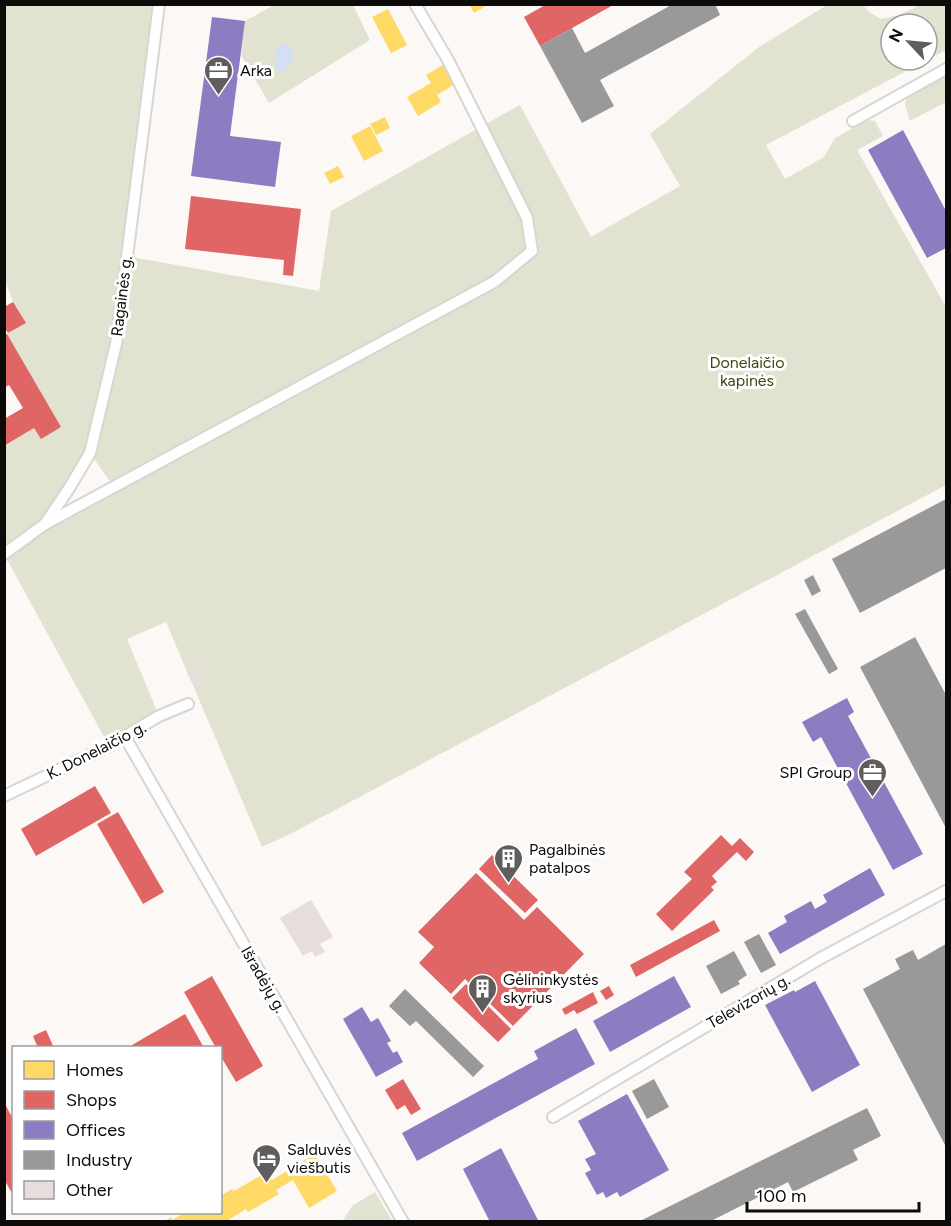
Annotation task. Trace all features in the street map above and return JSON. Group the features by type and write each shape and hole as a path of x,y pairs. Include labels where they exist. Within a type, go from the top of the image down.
{"street":[{"name":"Ragainės g.","path":"4,554 45,524 90,453 116,344 159,4"},
{"path":"45,524 494,282 532,251 527,218 448,60 415,4"},
{"path":"853,121 946,69"},
{"name":"K. Donelaičio g.","path":"4,796 109,746 159,716 188,704"},
{"name":"Išradėjų g.","path":"124,736 403,1221"},
{"name":"Televizorių g.","path":"553,1117 790,976 946,891"}],"green space":[{"name":"Donelaičio kapinės","path":"4,5 159,5 126,256 319,291 331,211 520,105 591,237 680,186 650,134 759,47 827,5 863,5 879,18 879,72 904,72 766,145 785,179 824,157 835,138 867,120 875,121 883,136 857,150 946,307 946,485 262,847 166,622 127,639 159,716 109,746 5,556 5,446 34,428 7,334 25,323 13,302 5,280","holes":["90,453 113,486 46,522"]},
{"path":"274,5 353,5 370,40 269,103 241,55 245,21"},
{"name":"Donelaičio kapinės","path":"920,5 946,5 946,50 939,54 939,12 905,12"},
{"path":"946,75 946,102 910,121 905,104 908,96"},
{"path":"375,1192 392,1221 343,1221 352,1206"}],"water":[{"path":"282,44 290,45 293,57 282,72 276,69 274,58 277,48"}],"building: Homes":[{"path":"469,4 489,4 474,13"},
{"path":"388,9 407,45 391,53 372,17"},
{"path":"443,65 455,84 437,95 441,102 418,116 407,97 431,83 426,75"},
{"path":"385,117 390,128 376,135 370,124"},
{"path":"370,126 383,151 364,161 351,136"},
{"path":"338,166 344,177 330,184 324,173"},
{"name":"Salduvės viešbutis","path":"315,1154 337,1191 309,1208 293,1180 276,1190 279,1194 248,1212 246,1209 225,1222 163,1222 182,1214 222,1214 222,1195 232,1189 234,1191 267,1172 272,1180"}],"building: Shops":[{"path":"547,4 615,4 540,46 524,17"},
{"path":"191,196 301,209 293,276 283,275 284,260 185,249"},
{"path":"13,302 26,323 8,333 4,327 4,307"},
{"path":"7,334 61,427 41,439 34,428 4,446 4,419 23,408 9,385 4,388 4,335"},
{"path":"95,786 111,813 36,856 21,829"},
{"path":"118,812 164,892 143,904 97,824"},
{"path":"721,835 732,846 740,838 754,852 746,861 737,852 712,876 717,882 711,887 714,890 672,931 656,914 692,879 684,872"},
{"name":"Pagalbinės patalpos","path":"492,855 538,900 525,913 479,869"},
{"path":"476,873 524,920 537,907 584,954 513,1026 465,979 451,994 419,963 434,947 418,932"},
{"path":"714,920 720,931 636,977 630,965"},
{"path":"212,976 263,1066 236,1082 222,1058 222,1046 215,1046 184,992"},
{"name":"Gėlininkystės skyrius","path":"466,984 511,1029 498,1042 452,998"},
{"path":"609,986 614,995 606,1000 600,991"},
{"path":"593,992 598,1003 577,1014 574,1010 565,1015 562,1009"},
{"path":"185,1014 203,1046 130,1046"},
{"path":"46,1030 53,1046 37,1046 33,1036"},
{"path":"403,1079 421,1109 411,1115 405,1105 397,1110 385,1090"},
{"path":"4,1102 12,1117 12,1193 4,1179"}],"building: Offices":[{"name":"Arka","path":"212,17 245,21 230,136 281,142 275,187 191,176"},
{"path":"903,130 946,211 946,248 927,258 868,150"},
{"name":"SPI Group","path":"847,698 854,712 848,716 923,854 893,870 821,737 813,742 802,722"},
{"path":"870,868 885,895 780,954 768,933 787,922 784,916 811,901 815,909 827,902 823,895"},
{"path":"674,976 691,1007 610,1052 593,1021"},
{"path":"815,981 860,1065 812,1092 765,1005"},
{"path":"362,1007 371,1022 378,1018 391,1041 387,1043 393,1053 397,1051 403,1062 376,1077 343,1019"},
{"path":"576,1028 595,1064 417,1161 402,1133 538,1059 534,1051"},
{"path":"627,1094 669,1170 620,1197 617,1192 606,1198 603,1192 597,1195 585,1173 591,1170 585,1159 596,1154 578,1121"},
{"path":"501,1148 539,1222 490,1222 463,1169"}],"building: Industry":[{"path":"673,4 715,4 720,15 600,80 614,106 582,123 540,46 572,28 585,53"},
{"path":"946,499 946,568 860,613 832,559"},
{"path":"813,575 821,591 812,596 804,580"},
{"path":"805,609 838,669 829,674 795,614"},
{"path":"915,637 946,695 946,828 860,667"},
{"path":"759,934 776,965 761,973 744,942"},
{"path":"946,944 946,1147 863,989 900,969 895,959 913,950 918,960"},
{"path":"734,951 747,975 738,981 740,984 721,994 706,966"},
{"path":"405,989 484,1066 473,1077 416,1021 410,1026 389,1006"},
{"path":"654,1079 669,1107 647,1119 632,1091"},
{"path":"867,1108 881,1136 853,1150 858,1160 793,1192 788,1182 709,1222 638,1222"}],"building: Other":[{"path":"198,665 205,680 193,685 186,670"},
{"path":"311,900 333,937 320,944 325,952 315,957 312,951 303,956 280,918"}],"place":[{"name":"Arka","path":"219,96"},
{"name":"SPI Group","path":"873,798"},
{"name":"Pagalbinės patalpos","path":"508,884"},
{"name":"Gėlininkystės skyrius","path":"482,1014"},
{"name":"Salduvės viešbutis","path":"266,1184"}]}
